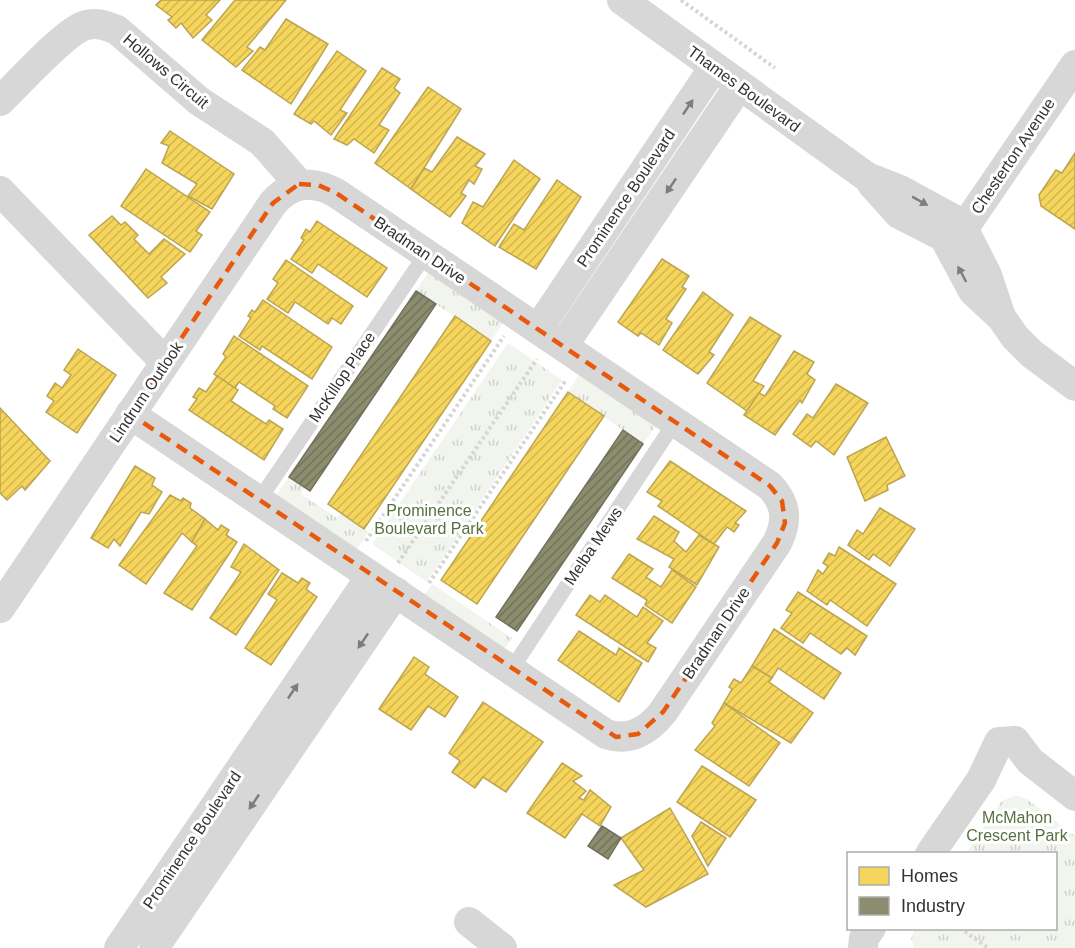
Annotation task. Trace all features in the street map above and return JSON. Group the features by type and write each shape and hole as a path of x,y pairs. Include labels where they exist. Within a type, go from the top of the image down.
{"street":[{"name":"Thames Boulevard","path":"622,0 867,177 899,214 913,224 938,233 956,236"},
{"name":"Hollows Circuit","path":"0,101 69,35 89,24 106,25 117,30 200,101 262,142 299,184"},
{"name":"Chesterton Avenue","path":"956,236 1075,65"},
{"name":"Prominence Boulevard","path":"550,337 714,67"},
{"name":"Prominence Boulevard","path":"550,337 739,86"},
{"name":"Bradman Drive","path":"130,414 606,734 616,737 638,734 649,728 663,712 767,558 785,524 785,509 778,495 770,486 336,193 318,185 299,184"},
{"name":"Lindrum Outlook","path":"0,608 273,203 280,194 299,184"},
{"path":"0,192 165,362"},
{"path":"956,236 964,279 973,291 1001,317 1015,337 1032,354 1075,386"},
{"name":"Prominence Boulevard","path":"118,948 266,731 391,589"},
{"name":"Prominence Boulevard","path":"154,948 291,748 391,589"},
{"path":"266,731 291,748"},
{"path":"931,852 981,780 999,742 1015,741 1030,761 1075,796"},
{"path":"469,922 499,947"},
{"path":"863,948 864,938 869,930"}],"lane":[{"name":"McKillop Place","path":"259,500 426,254"},
{"name":"Melba Mews","path":"511,670 675,423"}],"path":[{"path":"681,0 775,68"},
{"path":"365,542 550,337"},
{"path":"391,589 550,337"},
{"path":"391,589 550,337"},
{"path":"963,930 988,948"}],"highlighted area":[{"path":"299,184 318,185 336,193 770,486 782,501 785,523 777,543 663,712 638,734 616,737 130,414 273,203"}],"green space":[{"path":"429,271 504,321 491,341 416,291"},
{"name":"Prominence Boulevard Park","path":"508,343 562,380 427,582 372,544"},
{"path":"580,373 657,424 643,444 568,392"},
{"path":"289,477 304,488 301,494 337,518 341,513 369,532 356,550 276,496"},
{"path":"432,584 512,638 504,650 424,596"},
{"name":"McMahon Crescent Park","path":"1015,795 1027,799 1075,836 1075,948 914,948 911,939 915,930 1057,930 1057,852 967,852 1001,802"}],"building: Homes":[{"path":"161,0 220,0 206,15 212,20 193,38 181,23 176,28 168,20 172,17 156,5"},
{"path":"235,0 286,0 247,47 253,51 236,67 202,40"},
{"path":"286,19 328,44 291,104 242,70 260,47 265,50"},
{"path":"337,51 366,71 340,110 347,113 331,135 314,121 311,124 294,114"},
{"path":"382,68 400,79 394,88 400,93 379,125 389,130 374,153 354,139 347,145 334,139"},
{"path":"428,87 461,109 411,189 375,163"},
{"path":"170,131 234,174 212,209 188,196 197,184 162,163 169,146 161,143"},
{"path":"457,137 485,154 475,166 482,169 474,184 469,180 461,193 466,196 450,217 411,189 424,168 432,172"},
{"path":"1075,153 1075,229 1041,206 1039,195 1056,170 1062,173"},
{"path":"514,160 540,179 495,246 462,223 473,202 483,207"},
{"path":"146,169 210,212 196,231 202,235 190,252 121,206"},
{"path":"557,180 581,197 536,269 499,247 514,224 524,230"},
{"path":"112,216 121,225 125,222 138,235 134,239 149,254 164,239 185,254 161,277 167,283 148,298 89,235"},
{"path":"317,221 387,268 367,297 318,264 312,273 291,259 304,240 301,238 306,229 310,232"},
{"path":"662,259 689,276 682,287 686,289 666,319 672,323 659,345 641,333 638,336 618,322"},
{"path":"286,260 353,306 341,324 332,318 328,324 295,302 288,313 267,299 278,283 273,279"},
{"path":"703,292 733,315 709,352 714,355 698,374 663,350"},
{"path":"263,300 332,347 312,379 262,346 260,350 239,336 251,318 248,316 252,310 255,312"},
{"path":"455,316 491,341 364,529 328,504"},
{"path":"750,317 781,336 753,381 764,386 747,411 707,383"},
{"path":"234,336 308,386 287,418 273,409 275,406 239,382 235,388 214,374 226,357 223,354"},
{"path":"78,349 116,375 77,433 46,412 54,401 47,396 55,383 62,388 71,375 64,370"},
{"path":"794,351 814,362 807,374 815,380 802,403 800,400 775,435 744,415 759,393 765,396"},
{"path":"217,376 238,390 231,401 266,424 269,420 283,429 264,460 189,410 197,399 193,397 199,388 206,392"},
{"path":"836,384 868,403 834,455 816,441 811,447 793,434 807,414 813,418"},
{"path":"568,392 604,416 477,604 441,580"},
{"path":"0,408 50,461 25,490 22,486 7,500 0,493"},
{"path":"886,437 905,476 887,485 888,490 865,501 847,457"},
{"path":"670,461 746,511 735,523 739,525 734,532 727,527 714,544 658,506 662,501 647,492"},
{"path":"135,466 155,478 152,485 162,492 149,514 141,512 120,546 114,539 108,548 91,538"},
{"path":"170,495 181,501 183,498 191,503 190,508 205,519 192,542 182,533 146,584 119,565"},
{"path":"880,508 915,529 890,566 873,554 869,560 848,545 857,530 863,534"},
{"path":"654,516 679,532 674,541 686,552 699,535 719,547 697,585 669,567 674,559 637,539"},
{"path":"205,519 218,530 221,525 229,530 226,535 237,542 192,610 164,593 197,546 192,542"},
{"path":"244,544 279,570 236,635 210,618 241,572 231,567"},
{"path":"839,547 896,584 867,626 830,600 827,605 807,591 818,570 823,574 828,566 823,563 829,553 835,556"},
{"path":"629,554 653,569 646,577 661,587 672,570 696,587 672,623 645,605 647,600 612,578"},
{"path":"282,573 298,583 302,578 310,583 306,589 317,597 271,665 245,648 277,600 268,594"},
{"path":"798,592 867,636 855,655 847,648 841,654 810,633 803,643 781,628 792,613 786,610"},
{"path":"590,595 600,602 605,595 637,617 643,607 663,621 647,643 656,648 648,662 576,615"},
{"path":"774,629 841,673 824,699 778,668 772,678 752,666"},
{"path":"579,631 616,655 619,648 642,663 619,702 558,660"},
{"path":"414,657 429,667 425,674 458,697 445,717 428,706 411,730 379,709"},
{"path":"752,666 772,678 769,682 813,713 791,743 724,703 732,689 729,687 734,679 741,683"},
{"path":"483,702 543,742 506,792 483,777 475,788 452,772 460,761 449,753"},
{"path":"724,703 780,743 749,786 695,750 715,726 712,723"},
{"path":"562,763 582,776 573,781 586,791 579,798 584,800 590,790 611,807 600,826 582,814 565,838 527,813"},
{"path":"702,766 756,800 730,837 677,802"},
{"path":"670,808 708,874 646,907 614,885 644,870 621,838"},
{"path":"701,822 726,838 708,866 692,836"}],"building: Industry":[{"path":"416,291 436,304 310,491 289,477"},
{"path":"623,430 643,444 517,631 496,617"},
{"path":"602,826 621,838 608,859 588,846"}]}
